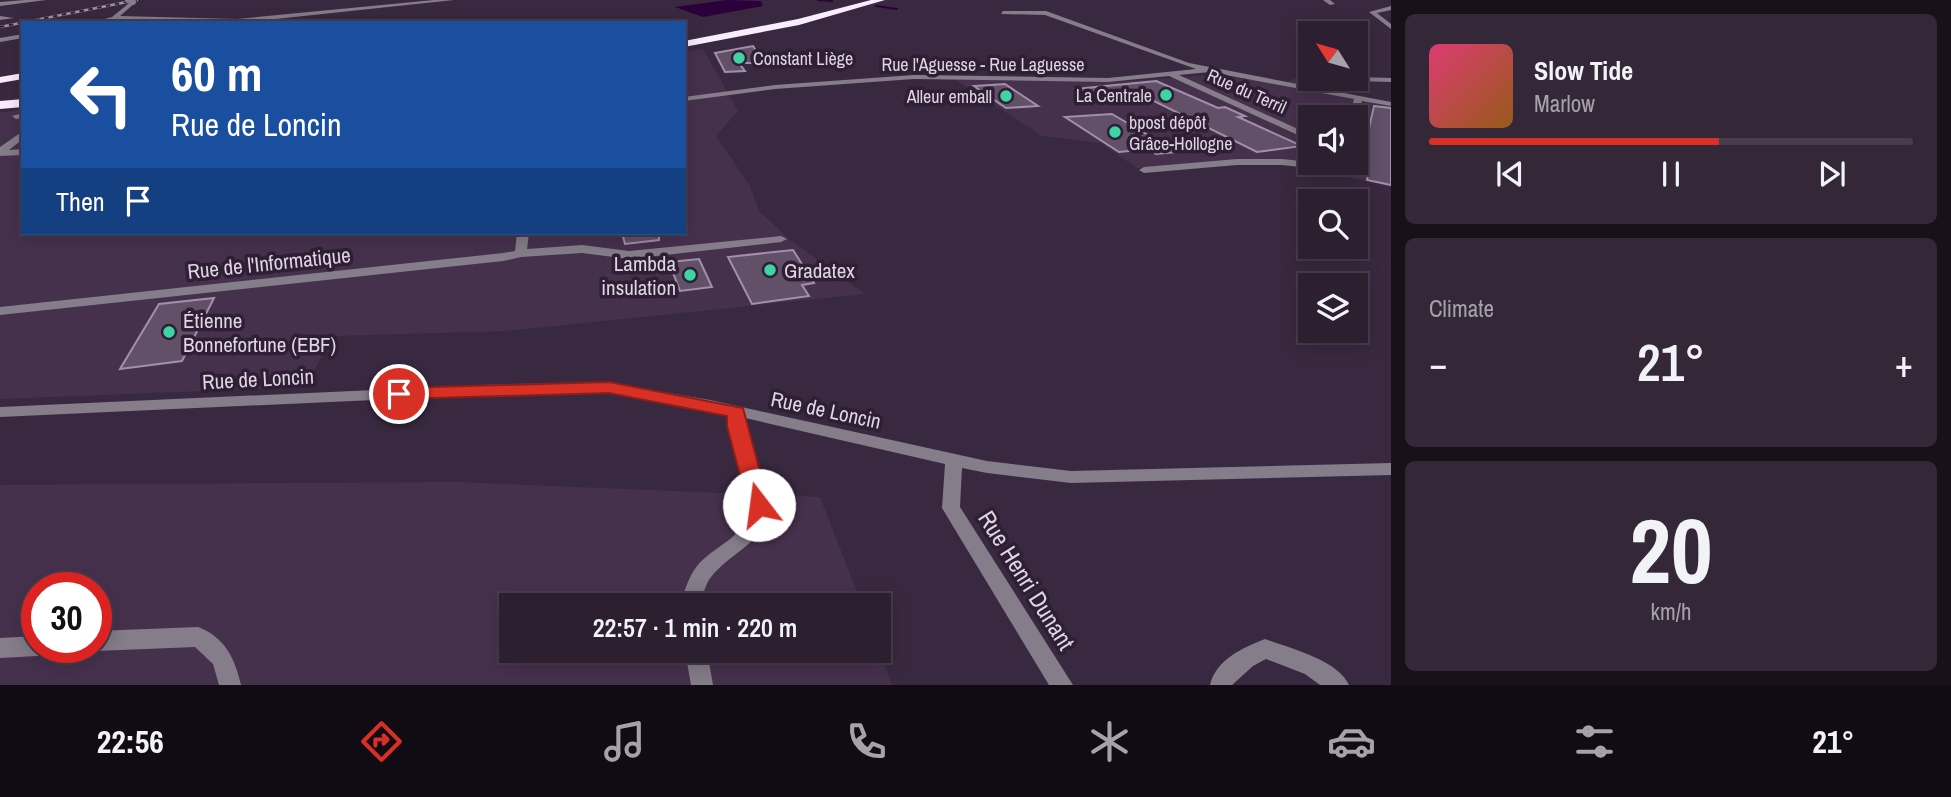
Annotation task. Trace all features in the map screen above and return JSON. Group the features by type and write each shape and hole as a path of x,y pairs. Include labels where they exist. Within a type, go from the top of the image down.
{"highway":[{"path":"686,37 779,19 854,0"},
{"path":"686,44 799,22 881,0"},
{"path":"2,76 21,76"},
{"path":"0,105 21,103"}],"street":[{"path":"0,4 43,0"},
{"path":"114,18 132,1 147,0"},
{"path":"246,21 451,0"},
{"path":"1379,0 1391,2"},
{"path":"1022,4 1188,68 1287,79 1391,104"},
{"path":"1391,8 1372,12 1391,27"},
{"path":"1003,13 1031,9"},
{"path":"310,16 328,20"},
{"path":"0,18 11,18"},
{"path":"101,21 114,18 203,21"},
{"path":"4,32 20,37"},
{"path":"1,40 20,37"},
{"name":"Rue l'Aguesse - Rue Laguesse","path":"686,99 736,91 914,77 1108,80 1169,74 1188,68"},
{"name":"Rue du Terril","path":"1169,74 1298,132"},
{"path":"1287,79 1298,77"},
{"path":"1368,79 1391,80"},
{"path":"1357,105 1359,97"},
{"path":"0,153 21,136"},
{"path":"0,153 21,152"},
{"path":"1144,170 1237,162 1298,164"},
{"path":"521,253 523,235"},
{"name":"Rue de l'Informatique","path":"0,311 521,253 582,249 629,255 781,239"},
{"name":"Rue de Loncin","path":"0,412 506,389 609,388 736,412 987,467 1071,477 1391,469"},
{"path":"694,593 699,576 708,564 751,529 757,518 757,493 736,426 736,412"},
{"name":"Rue Henri Dunant","path":"954,459 951,508 1062,685"},
{"path":"112,640 198,637 225,659 230,685"},
{"path":"0,648 21,647"},
{"path":"1222,685 1223,677 1245,659 1265,649 1313,667 1338,685"},
{"path":"698,663 702,685"}],"shaded area":[{"path":"727,0 761,1 763,6 703,17 675,7"},
{"path":"703,49 738,111 716,136 750,186 759,211 790,240 865,294 505,331 333,336 305,387 0,399 0,112 21,110 21,235 686,235 686,52"},
{"path":"1215,75 1283,84 1298,78 1298,91 1338,91 1336,93 1391,105 1391,187 1339,175 1368,175 1368,105 1298,105 1298,167 1251,161 1137,168 1101,143 1042,136 953,78 1116,82"},
{"path":"455,482 820,497 857,593 499,593 499,663 884,663 892,685 0,685 0,485"}],"building":[{"name":"Constant Liège","path":"753,46 764,63 739,63 745,71 725,72 715,53"},
{"path":"1156,81 1218,108 1225,107 1245,116 1238,117 1298,144 1298,147 1257,152 1144,96 1095,99 1076,89"},
{"name":"Alleur emball","path":"1005,84 1038,106 1006,108 974,86"},
{"path":"1374,106 1391,108 1391,185 1367,180 1368,133"},
{"name":"bpost dépôt Grâce-Hollogne","path":"1112,114 1177,152 1156,154 1149,149 1119,152 1065,117"},
{"path":"623,235 659,235 659,240 625,244"},
{"name":"Gradatex","path":"793,250 814,283 802,285 809,296 752,304 728,257"},
{"name":"Lambda insulation","path":"699,259 712,287 680,291 669,262"},
{"name":"Étienne Bonnefortune (EBF)","path":"214,298 182,361 120,369 159,304"}],"waterway":[{"path":"818,0 832,1"},
{"path":"876,6 897,9"}],"railway":[{"path":"30,21 137,0"},
{"path":"0,27 21,23"}],"place":[{"name":"Constant Liège","path":"739,58"},
{"name":"La Centrale","path":"1166,95"},
{"name":"Alleur emball","path":"1006,96"},
{"name":"bpost dépôt Grâce-Hollogne","path":"1115,132"},
{"name":"Gradatex","path":"770,270"},
{"name":"Lambda insulation","path":"690,275"},
{"name":"Étienne Bonnefortune (EBF)","path":"169,332"}],"route":[{"path":"399,394 609,388 736,412 736,426 759,505"}]}
